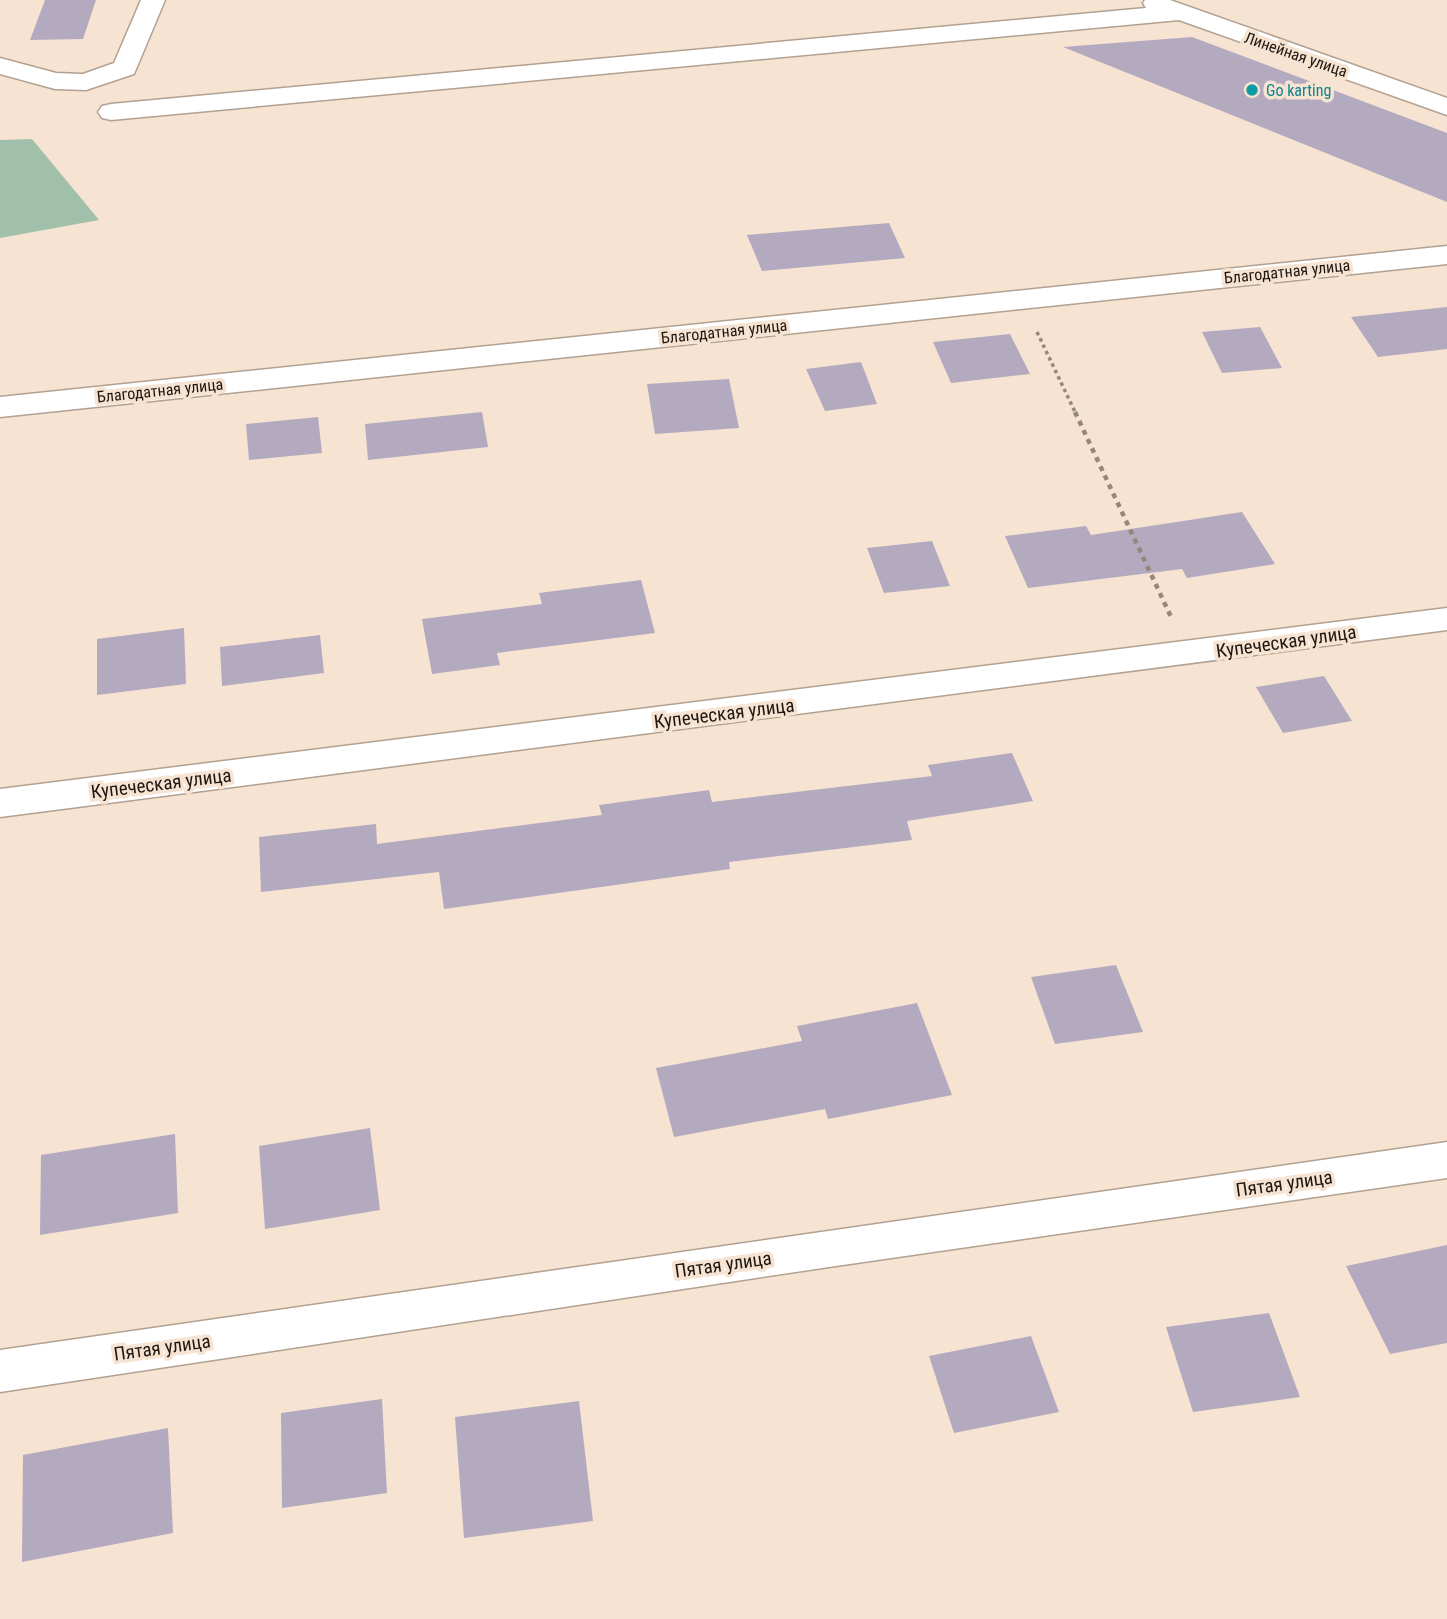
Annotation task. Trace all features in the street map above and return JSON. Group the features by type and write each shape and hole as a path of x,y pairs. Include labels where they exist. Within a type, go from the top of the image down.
{"street":[{"path":"0,66 55,81 86,82 125,68 153,0"},
{"name":"Линейная улица","path":"1147,0 1177,13 1447,107"},
{"path":"111,112 1177,13"},
{"name":"Благодатная улица","path":"0,407 1447,254"},
{"name":"Купеческая улица","path":"0,803 1189,654 1447,619"},
{"name":"Пятая улица","path":"0,1371 1447,1160"}],"path":[{"path":"1022,299 1189,654"}],"green space":[{"path":"32,139 99,220 0,238 0,140"}],"building":[{"path":"45,0 96,0 83,39 30,40"},
{"name":"Go karting","path":"1192,37 1447,133 1447,202 1063,47"},
{"path":"889,223 905,258 762,271 747,235"},
{"path":"1447,307 1447,349 1378,357 1351,317"},
{"path":"1260,327 1282,368 1222,373 1202,332"},
{"path":"1010,334 1030,374 951,383 933,342"},
{"path":"861,362 877,404 825,411 806,369"},
{"path":"729,379 739,428 655,434 647,384"},
{"path":"482,412 488,447 368,460 365,424"},
{"path":"318,417 322,453 249,460 246,424"},
{"path":"1242,512 1275,564 1187,578 1182,569 1028,588 1005,536 1086,526 1091,535"},
{"path":"932,541 950,586 884,593 867,548"},
{"path":"641,580 655,633 497,653 500,665 432,674 422,619 542,604 539,593"},
{"path":"184,628 186,684 97,695 97,639"},
{"path":"320,635 324,673 222,686 220,647"},
{"path":"1324,676 1352,721 1283,733 1256,687"},
{"path":"1012,753 1033,801 907,821 912,840 729,862 730,869 444,909 439,872 261,892 259,837 376,824 377,844 602,815 599,805 709,790 712,802 932,776 928,765"},
{"path":"1116,965 1143,1032 1055,1044 1031,977"},
{"path":"917,1003 952,1095 828,1119 825,1109 674,1137 656,1068 802,1041 797,1026"},
{"path":"370,1128 380,1210 265,1229 259,1146"},
{"path":"175,1134 178,1213 40,1235 41,1155"},
{"path":"1447,1245 1447,1343 1390,1354 1346,1266"},
{"path":"1269,1313 1300,1397 1193,1412 1166,1327"},
{"path":"1031,1336 1059,1412 954,1433 929,1356"},
{"path":"382,1399 387,1493 282,1508 281,1413"},
{"path":"579,1401 593,1521 464,1538 455,1417"},
{"path":"168,1428 173,1533 22,1562 23,1455"}],"place":[{"name":"Go karting","path":"1252,90"}]}
